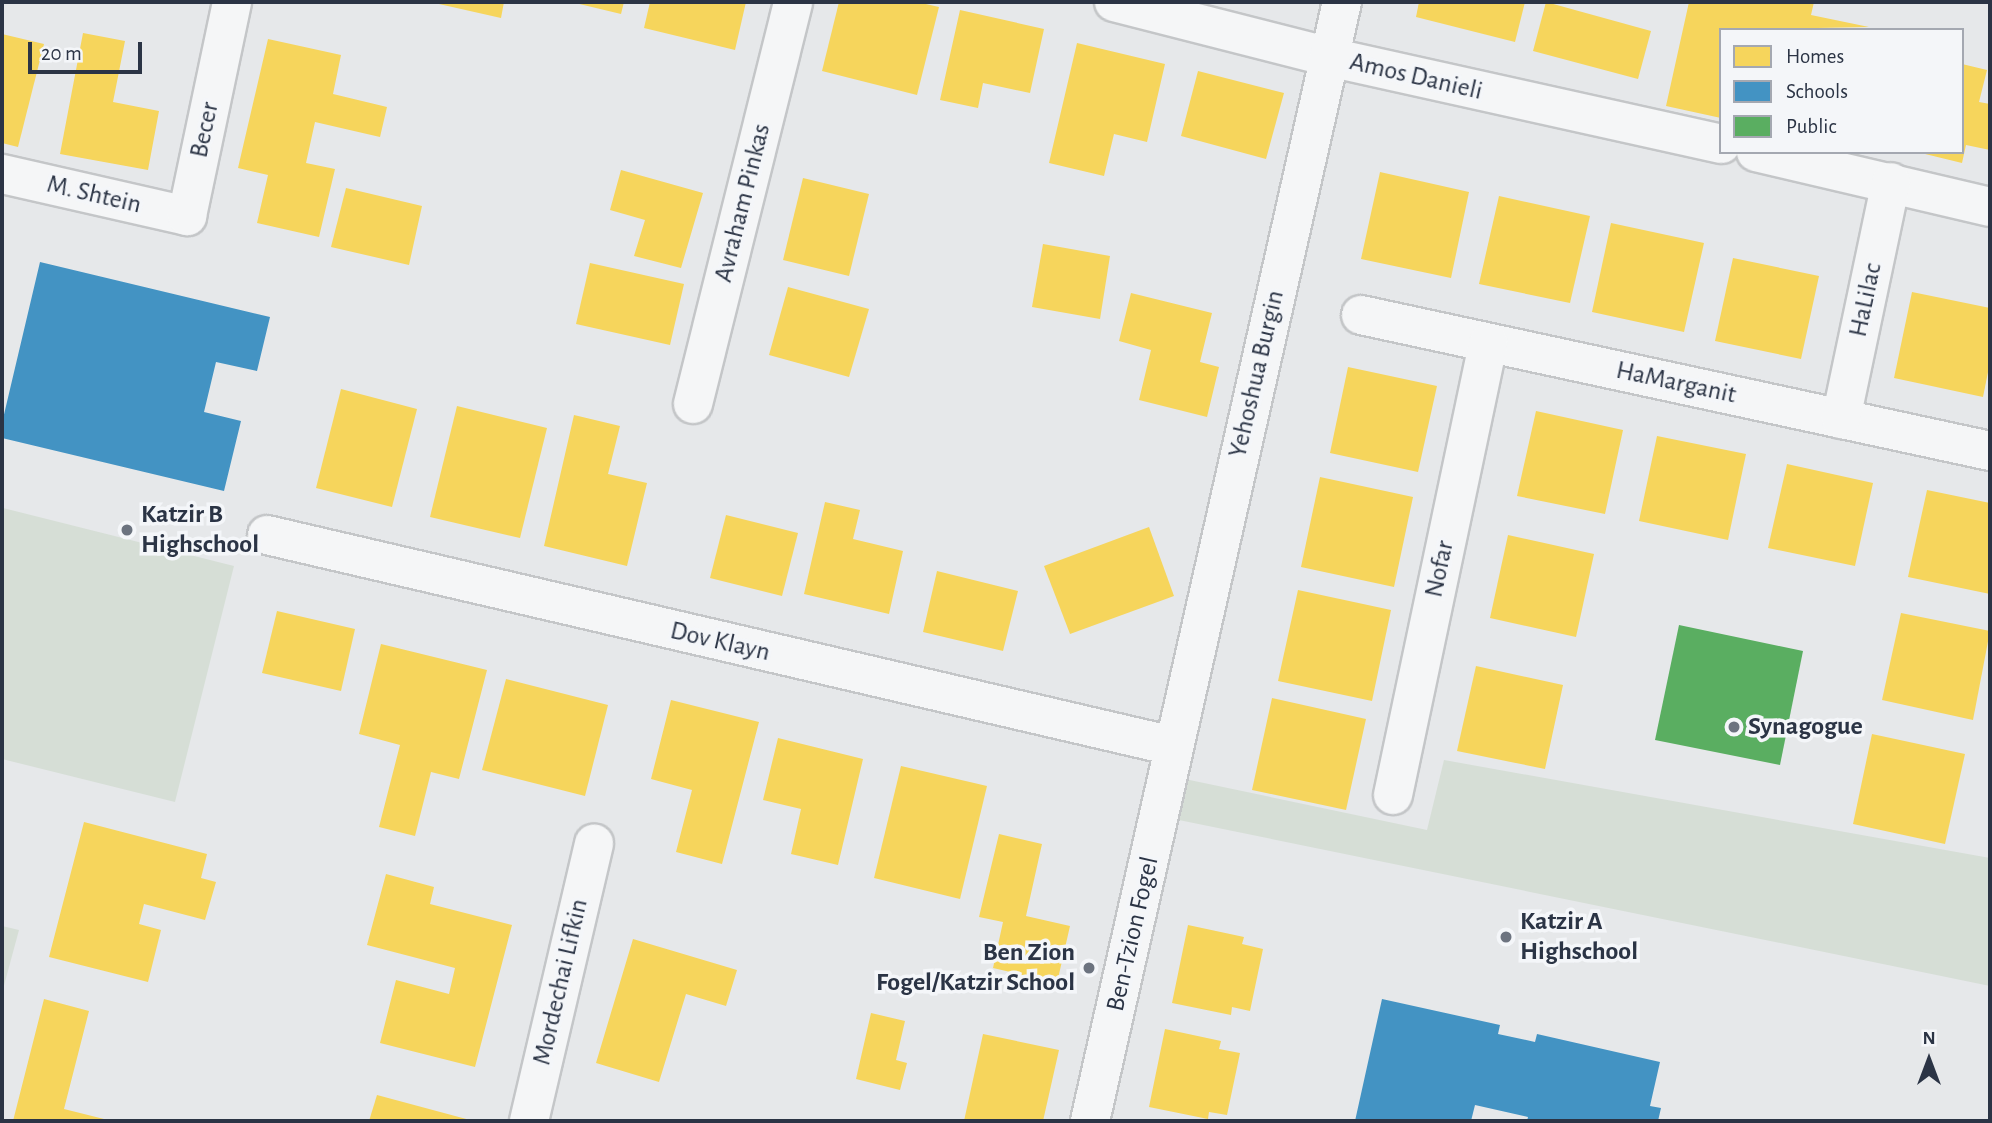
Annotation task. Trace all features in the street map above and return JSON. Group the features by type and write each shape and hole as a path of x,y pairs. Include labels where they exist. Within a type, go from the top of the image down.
{"street":[{"name":"Becer","path":"187,216 232,2"},
{"name":"Avraham Pinkas","path":"693,404 793,2"},
{"name":"Amos Danieli","path":"1114,2 1329,57 1719,144"},
{"name":"Yehoshua Burgin","path":"1173,746 1342,2"},
{"path":"1765,154 1990,207"},
{"name":"M. Shtein","path":"2,174 187,216"},
{"name":"HaLilac","path":"1841,419 1891,182"},
{"name":"HaMarganit","path":"1362,315 1990,451"},
{"name":"Nofar","path":"1393,795 1488,343"},
{"name":"Dov Klayn","path":"267,535 1173,746"},
{"name":"Ben-Tzion Fogel","path":"1090,1121 1173,746"},
{"name":"Mordechai Lifkin","path":"528,1121 594,843"}],"shaded area":[{"path":"3,508 234,566 175,802 2,759"},
{"path":"1444,760 1990,858 1990,986 1169,818 1180,778 1427,830"},
{"path":"2,926 19,930 2,993"}],"building: Homes":[{"path":"430,2 504,2 501,18"},
{"path":"571,2 624,2 621,14"},
{"path":"650,2 746,2 735,50 644,28"},
{"path":"839,2 917,2 939,7 917,95 822,71"},
{"path":"1419,2 1525,2 1515,42 1416,17"},
{"path":"1546,2 1651,31 1638,79 1533,51"},
{"path":"1689,2 1814,2 1811,15 1869,27 1719,28 1719,118 1666,106"},
{"path":"960,10 1044,29 1030,93 983,83 978,108 940,100"},
{"path":"83,33 125,41 113,102 159,111 148,170 60,154"},
{"path":"2,34 44,44 18,147 2,143"},
{"path":"268,39 341,55 333,94 387,107 380,137 315,122 306,163 335,169 319,237 257,223 268,175 238,168"},
{"path":"1077,43 1165,64 1147,142 1114,134 1104,176 1049,163"},
{"path":"1964,64 1987,70 1979,102 1990,104 1990,150 1966,145 1964,154"},
{"path":"1198,71 1284,93 1266,159 1181,136"},
{"path":"1925,154 1964,154 1962,163"},
{"path":"621,170 703,193 681,268 634,256 645,220 610,210"},
{"path":"1380,172 1469,192 1451,278 1361,259"},
{"path":"803,178 869,194 849,276 783,260"},
{"path":"346,188 422,206 409,265 331,247"},
{"path":"1499,196 1590,216 1570,303 1479,284"},
{"path":"1611,223 1704,243 1684,332 1592,312"},
{"path":"1043,244 1110,256 1100,319 1032,307"},
{"path":"1733,258 1819,276 1801,359 1715,341"},
{"path":"590,263 684,284 670,345 576,324"},
{"path":"788,287 869,309 849,377 769,355"},
{"path":"1912,292 1990,308 1990,362 1983,397 1894,378"},
{"path":"1131,293 1212,313 1200,362 1219,367 1207,417 1139,400 1151,350 1119,341"},
{"path":"1348,367 1437,386 1418,472 1330,453"},
{"path":"341,389 417,409 392,507 316,488"},
{"path":"457,406 547,428 520,538 430,517"},
{"path":"1536,411 1623,430 1605,514 1517,496"},
{"path":"574,415 620,426 608,474 647,483 627,566 544,546"},
{"path":"1657,436 1746,454 1728,540 1639,521"},
{"path":"1787,464 1873,483 1855,566 1768,548"},
{"path":"1320,477 1413,497 1394,587 1301,567"},
{"path":"1927,490 1990,503 1990,594 1908,577"},
{"path":"825,502 860,510 853,539 903,551 889,614 804,594"},
{"path":"726,515 798,533 782,596 710,578"},
{"path":"1149,527 1174,596 1070,634 1044,566"},
{"path":"1508,535 1594,554 1576,637 1490,618"},
{"path":"937,571 1018,591 1003,651 923,632"},
{"path":"1298,590 1391,610 1372,701 1278,681"},
{"path":"277,611 355,629 341,691 262,673"},
{"path":"1901,613 1990,631 1973,720 1882,700"},
{"path":"381,644 487,670 459,779 431,772 415,836 379,827 400,745 359,734"},
{"path":"1476,666 1563,685 1545,769 1457,751"},
{"path":"506,679 608,705 585,796 482,770"},
{"path":"1272,698 1366,719 1346,810 1252,790"},
{"path":"671,700 759,722 722,864 676,852 692,790 651,779"},
{"path":"1872,734 1965,754 1945,844 1853,824"},
{"path":"778,738 863,759 838,865 791,854 801,809 763,800"},
{"path":"901,766 987,786 960,899 874,878"},
{"path":"84,822 207,854 201,878 216,882 205,920 144,904 139,924 161,930 148,982 49,957"},
{"path":"999,834 1042,844 1026,916 1070,926 1057,983 993,968 1003,922 979,917"},
{"path":"386,874 434,887 430,904 512,925 475,1067 380,1043 396,980 449,994 455,968 367,945"},
{"path":"1188,925 1244,937 1242,944 1263,949 1250,1011 1232,1007 1231,1015 1172,1003"},
{"path":"633,939 737,970 726,1006 686,994 659,1082 596,1063"},
{"path":"44,999 89,1011 64,1109 112,1121 13,1121"},
{"path":"871,1013 905,1021 896,1060 907,1063 900,1090 856,1079"},
{"path":"1165,1029 1221,1041 1219,1049 1240,1053 1227,1115 1209,1112 1208,1119 1149,1107"},
{"path":"983,1034 1059,1050 1043,1121 964,1121"},
{"path":"377,1095 470,1120 470,1121 369,1121"}],"building: Schools":[{"path":"40,262 270,317 257,371 216,362 204,412 241,421 224,491 2,438 2,423"},
{"path":"1382,999 1500,1025 1498,1034 1535,1042 1537,1034 1660,1062 1650,1106 1661,1108 1658,1121 1527,1121 1528,1117 1475,1105 1471,1121 1355,1121"}],"building: Public":[{"path":"1679,625 1803,651 1780,765 1655,740"}],"place":[{"name":"Katzir B Highschool","path":"127,530"},
{"name":"Synagogue","path":"1734,727"},
{"name":"Katzir A Highschool","path":"1506,937"},
{"name":"Ben Zion Fogel/Katzir School","path":"1089,968"}]}
